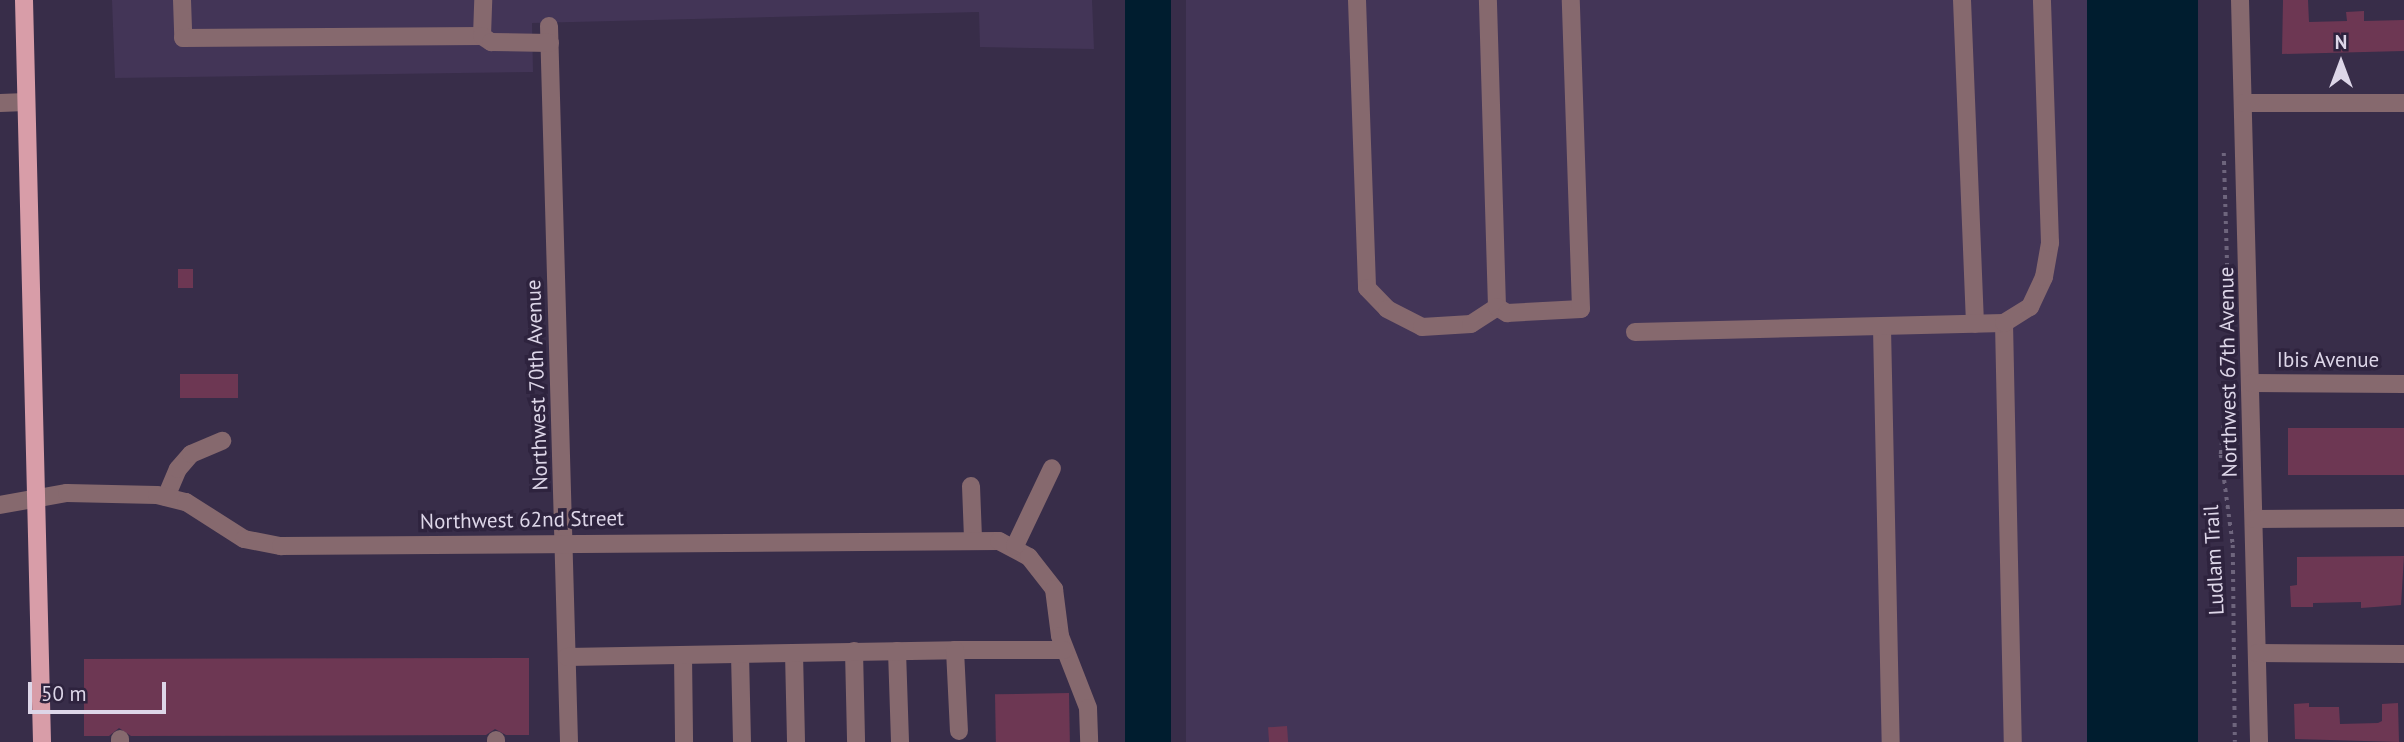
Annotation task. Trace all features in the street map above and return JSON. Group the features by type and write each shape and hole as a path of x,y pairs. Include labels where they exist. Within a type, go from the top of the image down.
{"main road":[{"path":"24,0 42,742"}],"street":[{"path":"182,0 183,38 482,36 483,0"},
{"path":"1357,0 1367,288 1387,309 1422,327 1471,324 1497,307"},
{"path":"1488,0 1497,307"},
{"path":"1497,307 1507,313 1581,309 1571,0"},
{"path":"1962,0 1975,324"},
{"path":"1635,332 2004,323 2030,307 2044,278 2050,243 2042,0"},
{"name":"Northwest 67th Avenue","path":"2240,0 2252,383 2259,742"},
{"name":"Northwest 70th Avenue","path":"482,36 491,43 550,35 569,742"},
{"path":"0,103 26,102"},
{"path":"2244,103 2404,103"},
{"path":"2004,323 2013,742"},
{"path":"1882,328 1891,742"},
{"name":"Ibis Avenue","path":"2252,383 2404,384"},
{"path":"166,497 184,461 200,448 222,441"},
{"path":"1052,468 1014,546 1047,575 1058,606 1064,650 1088,708 1089,742"},
{"path":"971,486 973,538"},
{"name":"Northwest 62nd Street","path":"0,505 67,493 166,497 186,502 237,536 281,546 973,538 1014,546"},
{"path":"2255,519 2404,518"},
{"path":"956,650 958,731"},
{"path":"567,657 1064,650"},
{"path":"897,651 900,742"},
{"path":"854,652 856,742"},
{"path":"794,653 796,742"},
{"path":"2257,653 2404,654"},
{"path":"683,654 684,742"},
{"path":"740,654 742,742"}],"path":[{"path":"2224,145 2229,328"},
{"name":"Ludlam Trail","path":"2230,364 2221,455 2233,545 2235,742"}],"shaded area":[{"path":"112,0 1092,0 1094,49 980,47 979,12 532,23 533,72 115,78"},
{"path":"1186,0 2100,0 2100,742 1186,742"}],"water":[{"path":"1125,0 1171,0 1171,742 1125,742"},
{"path":"2087,0 2198,0 2198,742 2087,742"}],"building":[{"path":"2283,0 2308,0 2309,22 2347,21 2346,12 2364,11 2364,21 2404,20 2404,51 2282,54"},
{"path":"178,269 193,269 193,288 178,288"},
{"path":"180,374 238,374 238,398 180,398"},
{"path":"2288,428 2404,428 2404,475 2288,475"},
{"path":"2404,556 2401,605 2361,608 2361,602 2313,603 2313,607 2291,607 2290,586 2297,585 2297,557"},
{"path":"529,658 529,735 506,735 495,729 486,735 131,736 119,728 109,736 84,736 84,659"},
{"path":"1069,693 1070,742 996,742 995,694"},
{"path":"2309,703 2309,707 2339,707 2340,724 2378,723 2382,721 2382,704 2398,703 2399,742 2295,739 2294,704"},
{"path":"1287,726 1288,742 1269,742 1268,727"}]}
